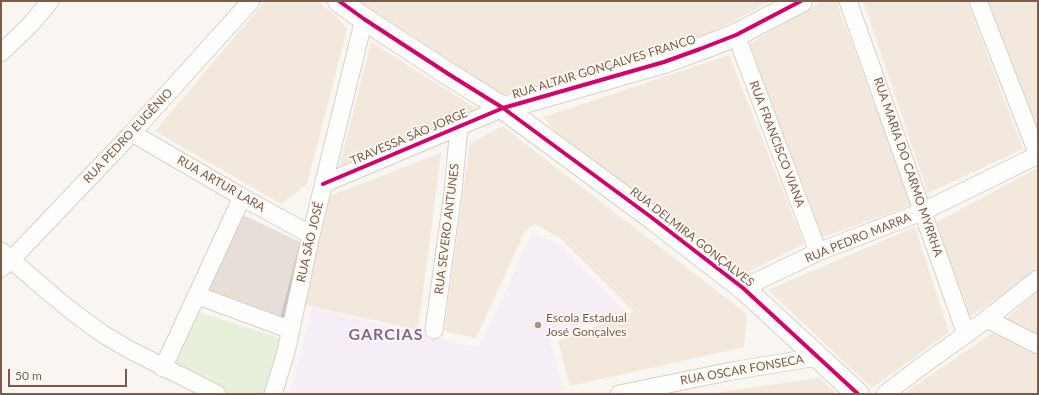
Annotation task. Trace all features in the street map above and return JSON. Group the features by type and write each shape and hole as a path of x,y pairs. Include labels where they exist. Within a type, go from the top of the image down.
{"street":[{"path":"1,53 31,24 50,1"},
{"name":"RUA PEDRO EUGÊNIO","path":"4,259 132,133 251,1"},
{"name":"RUA ALTAIR GONÇALVES FRANCO","path":"339,1 364,19 503,108 664,62 736,35 801,1"},
{"name":"RUA MARIA DO CARMO MYRRHA","path":"848,1 924,211 966,334"},
{"path":"978,1 1038,155"},
{"name":"RUA SÃO JOSÉ","path":"272,394 291,330 311,234 364,19"},
{"name":"RUA FRANCISCO VIANA","path":"736,35 818,252"},
{"name":"TRAVESSA SÃO JORGE","path":"323,184 503,108"},
{"name":"RUA DELMIRA GONÇALVES","path":"503,108 651,216 743,288 858,394"},
{"name":"RUA SEVERO ANTUNES","path":"434,330 453,192 459,127"},
{"name":"RUA ARTUR LARA","path":"132,133 242,197 311,234"},
{"name":"RUA PEDRO MARRA","path":"743,288 818,252 924,211 1038,155"},
{"path":"163,368 242,197"},
{"path":"4,259 74,313 128,349 217,394"},
{"path":"885,394 987,319 1038,279"},
{"path":"196,296 291,330"},
{"path":"987,319 1038,345"},
{"name":"RUA OSCAR FONSECA","path":"619,394 732,371 817,357"}],"shaded area":[{"path":"265,1 318,1 336,16 347,29 307,184 281,204 155,131"},
{"path":"358,1 771,1 699,39 598,76 500,95"},
{"path":"823,1 836,1 912,205 818,239 744,47"},
{"path":"863,1 967,1 1023,149 928,193"},
{"path":"987,1 1038,1 1038,131"},
{"path":"371,42 480,111 337,176"},
{"path":"729,55 804,244 744,274 554,131 544,117"},
{"path":"502,126 747,314 744,347 570,386 558,341 634,312 560,238 535,224 525,231 476,338 444,331 470,144"},
{"path":"441,153 418,330 305,305 327,197"},
{"path":"1038,168 1038,270 967,319 937,222"},
{"path":"915,227 949,332 872,388 768,290"},
{"name":"Escola Estadual José Gonçalves","path":"532,233 559,244 625,312 549,338 564,390 554,394 290,394 312,308 479,348"},
{"path":"1038,290 1038,336 1005,320"},
{"path":"994,332 1038,354 1038,394 903,394"},
{"path":"819,378 837,394 707,394"}],"green space":[{"path":"192,310 287,340 273,394 201,394 164,379"}],"building":[{"path":"241,214 300,242 280,319 204,296"}],"cycle path":[{"path":"339,1 364,19 503,108 651,217 743,288 858,394"},
{"path":"323,184 503,108 664,62 700,49 736,35 801,1"}],"place":[{"name":"Escola Estadual José Gonçalves","path":"538,325"}],"district":[{"name":"GARCIAS","path":"386,335"}]}
